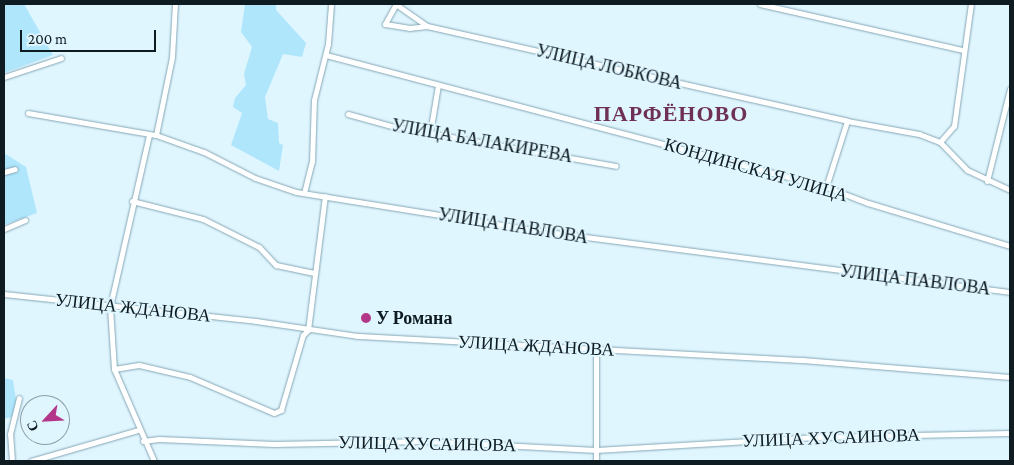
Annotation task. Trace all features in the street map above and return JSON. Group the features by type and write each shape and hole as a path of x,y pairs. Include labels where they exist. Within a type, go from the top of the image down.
{"street":[{"path":"156,136 172,56 175,4"},
{"path":"304,193 312,162 314,100 326,55 331,4"},
{"name":"УЛИЦА ЛОБКОВА","path":"427,26 396,4 385,24 409,28 427,26 847,121 919,134 940,142 967,170 1010,190"},
{"path":"760,4 963,50"},
{"path":"940,142 954,126 963,50 971,4"},
{"name":"КОНДИНСКАЯ УЛИЦА","path":"326,55 826,187 868,203 1010,246"},
{"path":"4,78 61,58"},
{"path":"430,133 438,85"},
{"path":"987,180 1010,89"},
{"name":"УЛИЦА ПАВЛОВА","path":"28,112 156,136 204,152 255,178 304,193 540,231 1010,292"},
{"name":"УЛИЦА БАЛАКИРЕВА","path":"348,114 430,133 616,166"},
{"path":"826,187 847,121"},
{"path":"149,135 132,201 110,307 114,369 138,430 154,461"},
{"path":"4,172 15,168"},
{"path":"114,369 140,365 181,375 274,412 281,410 303,335 308,330 326,196"},
{"path":"132,201 203,219 259,247 276,266 315,273"},
{"path":"4,229 25,220"},
{"name":"УЛИЦА ЖДАНОВА","path":"4,294 110,307 256,321 357,336 802,360 1010,377"},
{"path":"596,349 596,461"},
{"path":"12,461 10,434 19,398"},
{"path":"31,461 138,430"},
{"name":"УЛИЦА ХУСАИНОВА","path":"143,441 159,438 274,444 425,441 596,450 817,437 1010,433"}],"shaded area":[{"path":"4,4 24,4 53,55 4,73"},
{"path":"245,4 276,4 276,10 306,43 302,57 283,54 265,97 268,119 278,123 279,143 283,145 279,171 231,145 242,113 233,107 235,98 246,85 244,74 252,47 241,32"},
{"path":"4,153 26,167 37,213 4,225"},
{"path":"4,378 13,380 16,400 15,416 4,419"}],"place":[{"name":"У Романа","path":"366,318"}],"district":[{"name":"ПАРФЁНОВО","path":"671,114"}]}
